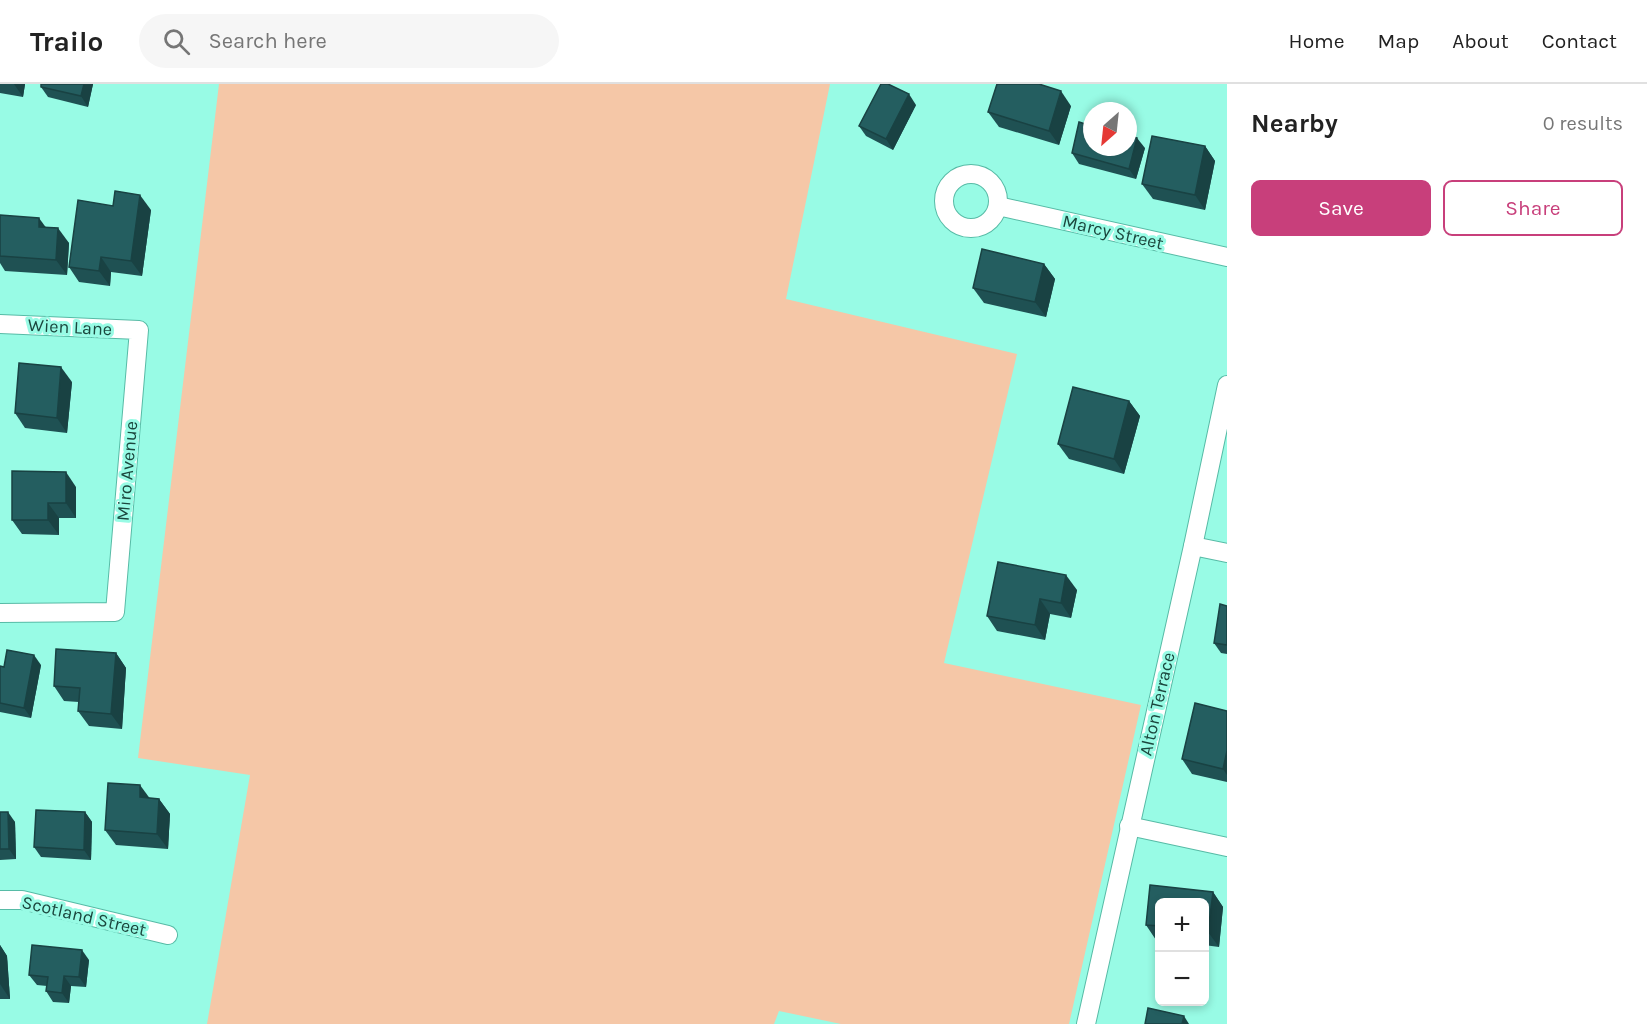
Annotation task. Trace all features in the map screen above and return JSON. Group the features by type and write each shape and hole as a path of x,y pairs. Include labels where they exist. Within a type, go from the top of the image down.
{"street":[{"name":"Marcy Street","path":"998,206 1227,257"},
{"name":"Wien Lane","path":"0,324 140,330"},
{"name":"Miro Avenue","path":"0,613 115,612 140,330"},
{"name":"Alton Terrace","path":"1086,1024 1227,385"},
{"path":"1193,546 1227,553"},
{"path":"1129,826 1227,847"},
{"name":"Scotland Street","path":"0,900 22,900 168,934"}],"shaded area":[{"path":"219,84 830,84 786,299 1017,354 944,663 1141,705 1069,1024 841,1024 779,1011 774,1024 207,1024 250,775 138,758"}],"building":[{"path":"41,84 84,84 81,96 41,87"},
{"path":"881,84 888,84 909,94 886,139 859,126"},
{"path":"997,84 1039,84 1061,91 1049,131 988,112"},
{"path":"1079,122 1083,123 1083,156 1132,156 1129,169 1072,153"},
{"path":"1152,136 1205,146 1195,195 1142,184"},
{"path":"115,191 140,195 131,261 101,257 99,271 69,267 78,200 113,206"},
{"path":"0,215 39,218 39,227 58,228 56,260 0,256"},
{"path":"982,249 1044,264 1035,302 973,288"},
{"path":"19,363 61,367 57,418 15,413"},
{"path":"1073,387 1129,401 1114,459 1058,444"},
{"path":"12,471 66,472 66,503 48,503 48,520 12,520"},
{"path":"998,562 1066,575 1061,603 1040,599 1035,625 987,616"},
{"path":"1220,604 1227,606 1227,645 1214,643"},
{"path":"56,649 116,653 111,714 78,711 80,688 54,686"},
{"path":"7,650 34,655 24,708 0,703 0,666 4,667"},
{"path":"1195,703 1227,711 1227,751 1223,769 1182,759"},
{"path":"108,783 140,785 140,797 159,799 157,834 105,830"},
{"path":"36,810 85,812 84,850 34,847"},
{"path":"0,812 8,812 9,849 0,849"},
{"path":"1150,885 1213,892 1209,924 1209,898 1155,898 1155,926 1146,925"},
{"path":"32,945 82,950 79,977 64,976 62,993 46,991 48,977 29,975"},
{"path":"1148,1008 1184,1016 1182,1024 1145,1024"}]}
